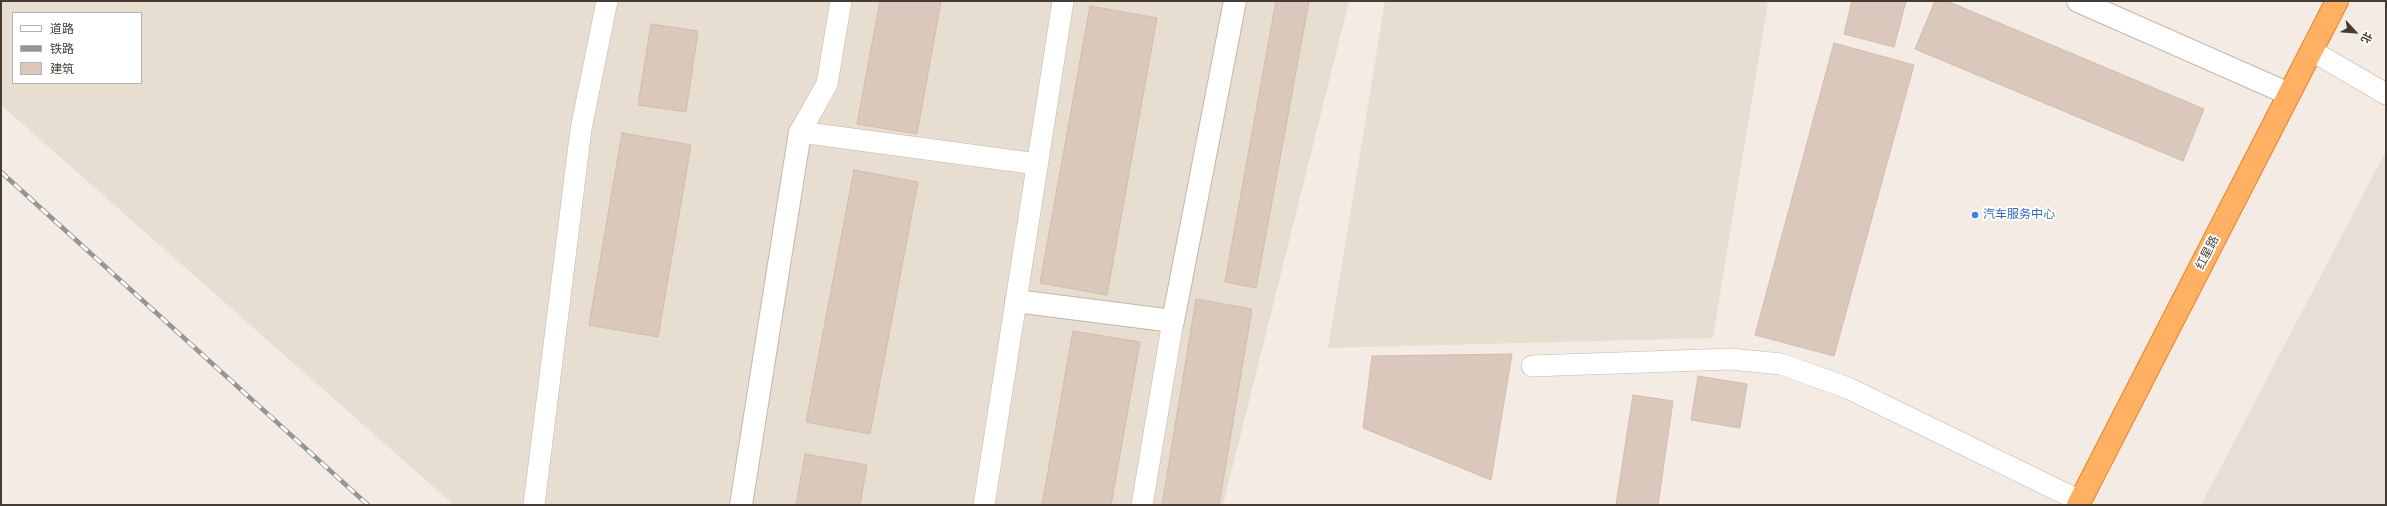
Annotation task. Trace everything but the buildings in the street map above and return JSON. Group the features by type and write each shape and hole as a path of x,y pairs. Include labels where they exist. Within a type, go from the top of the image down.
{"highway":[{"name":"红星路","path":"2079,503 2338,1"}],"street":[{"path":"1016,301 1173,321 1235,1"},
{"path":"2078,1 2289,94"},
{"path":"741,505 800,132"}],"lane":[{"path":"534,505 581,129 606,1"},
{"path":"841,1 827,84 800,132 1037,164"},
{"path":"984,505 1063,1"},
{"path":"2312,51 2386,94"},
{"path":"1142,505 1173,321"},
{"path":"1532,366 1731,359 1781,364 1848,388 2079,503"}],"shaded area":[{"path":"1,1 1349,1 1223,505 454,505 1,105"},
{"path":"1385,1 1768,1 1713,338 1328,348"},
{"path":"2386,151 2386,505 2201,505"}],"railway":[{"path":"1,172 368,505"}],"place":[{"name":"汽车服务中心","path":"1975,215"}]}
